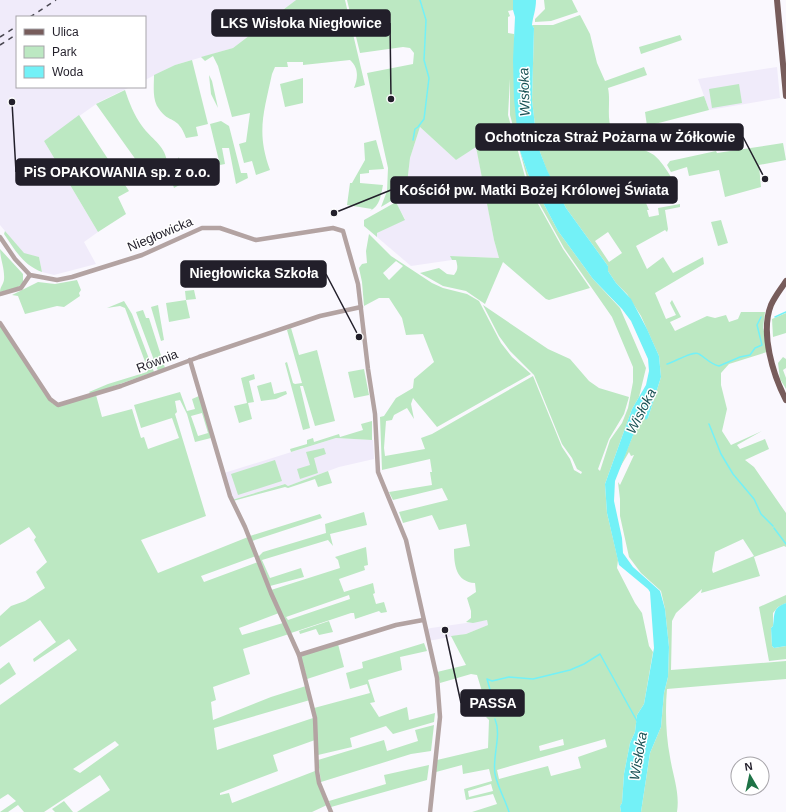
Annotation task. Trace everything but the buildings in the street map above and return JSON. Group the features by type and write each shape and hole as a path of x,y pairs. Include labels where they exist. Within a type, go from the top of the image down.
{"main road":[{"path":"777,0 786,96"},
{"path":"786,281 771,305 768,320 772,366 775,377 786,400"}],"street":[{"name":"Niegłowicka","path":"30,275 52,280 72,277 150,252 202,228 220,228 256,240 336,228 341,229 345,236 356,274 361,307 366,362 375,414 378,471 406,540 440,696 439,731 430,812"},
{"path":"0,237 30,275 21,288 0,294"},
{"name":"Równia","path":"0,323 50,400 56,404 64,404 122,386 190,360 320,316 361,307"},
{"path":"190,360 230,496 245,527 271,593 299,655 315,718 317,771 319,783 331,812"},
{"path":"299,655 390,627 423,620"}],"shaded area":[{"path":"0,0 296,0 233,48 175,65 146,80 146,16 16,16 16,88 128,88 99,102 44,141 98,232 84,242 96,264 54,275 42,272 39,257 24,254 0,225"},
{"path":"777,67 780,98 709,110 698,79"},
{"path":"420,127 456,160 476,146 494,240 499,258 451,256 452,260 411,266 377,237 377,233 405,219 396,202 409,196 406,192 410,158"},
{"path":"336,438 373,440 374,459 339,467 288,486 284,484 232,500 224,473"},
{"path":"487,620 488,625 466,634 428,641 425,630 431,628"}],"green space":[{"path":"296,0 345,0 365,85 354,88 357,73 355,66 350,60 303,65 303,62 287,62 288,67 275,67 266,100 262,133 263,144 270,170 256,175 252,161 244,163 239,144 246,142 250,113 232,117 218,66 213,56 205,61 201,57 233,48"},
{"path":"347,0 513,0 513,10 508,11 510,16 508,17 508,33 514,34 519,148 528,174 558,231 593,279 620,308 646,368 639,397 632,409 605,484 607,513 618,560 617,568 635,603 642,613 649,646 653,652 644,704 637,715 635,732 630,743 624,774 622,803 620,806 621,812 472,812 497,804 493,794 466,800 464,789 492,781 489,769 463,774 462,765 436,772 437,760 488,748 489,720 486,717 495,716 496,714 490,713 489,710 480,713 464,702 484,698 477,675 471,674 440,683 437,672 466,665 451,636 466,634 488,625 487,620 473,623 466,622 471,618 471,611 467,598 476,592 475,583 464,580 457,572 454,549 470,546 466,524 439,530 432,515 403,523 399,512 448,500 442,488 393,500 389,492 432,485 430,459 382,470 380,417 384,416 396,398 413,388 414,379 434,362 423,334 406,335 402,318 389,298 379,298 364,306 359,268 362,264 367,263 366,251 369,234 391,256 432,283 443,288 467,294 479,301 501,343 512,357 531,374 437,427 413,398 411,404 414,419 407,408 394,415 392,420 386,421 384,448 385,456 425,449 421,438 432,434 533,376 562,447 570,459 574,470 581,474 582,472 577,469 572,458 562,444 534,375 510,351 499,336 483,305 548,349 570,359 589,381 599,388 629,397 624,414 609,439 598,469 600,471 610,440 622,423 628,408 633,382 633,367 612,317 564,248 529,185 510,115 510,79 508,115 527,184 563,249 590,288 549,300 503,262 485,304 466,291 443,286 420,273 439,268 447,274 454,275 457,270 457,262 456,260 452,260 450,256 499,258 494,240 476,147 456,160 420,127 410,158 406,192 381,207 387,191 388,168 367,73 413,64 414,53 410,48 403,47 360,53","holes":["396,261 403,266 389,280 383,273","563,739 564,745 540,751 539,746","605,739 607,747 578,757 581,768 551,776 548,766 499,779 497,770","491,784 493,791 469,797 468,791"]},
{"path":"544,0 572,0 578,12 551,21 535,22 535,19 545,9"},
{"path":"580,15 590,34 597,63 605,81 644,67 647,75 608,88 610,126 615,136 620,140 654,155 661,162 671,177 643,182 643,196 649,210 647,210 649,217 659,215 658,208 680,204 680,207 665,210 668,229 667,232 665,230 636,246 647,269 663,257 673,273 703,257 704,264 655,293 666,319 676,315 670,303 672,300 681,317 670,322 675,331 707,316 715,318 726,315 729,322 738,319 741,312 765,312 763,328 770,351 729,364 721,373 721,385 727,409 722,431 731,445 762,431 737,445 740,449 765,439 769,449 745,460 754,467 786,513 786,547 784,546 754,557 760,576 701,593 702,589 676,613 672,621 671,670 786,661 786,679 667,689 667,732 678,798 677,812 641,812 650,753 661,727 664,693 668,677 669,647 665,609 661,591 641,573 629,557 620,516 618,482 620,485 634,455 631,456 629,452 619,469 634,433 644,416 648,418 661,377 659,356 641,316 627,294 616,283 608,271 608,266 566,208 547,171 540,152 536,134 532,100 534,28 532,25 553,25","holes":["608,232 622,253 609,262 595,241","743,539 754,556 713,573 712,570 715,552"]},
{"path":"680,35 682,40 641,54 639,47"},
{"path":"192,60 208,124 196,127 198,136 186,138 180,126 166,117 159,109 155,101 154,75 175,65"},
{"path":"209,75 212,81 218,108 211,94"},
{"path":"303,78 303,103 285,107 280,84"},
{"path":"739,84 742,103 712,108 709,89"},
{"path":"125,90 130,104 142,126 163,150 167,161 143,174 136,160 96,104"},
{"path":"704,96 709,110 647,126 645,112"},
{"path":"79,115 129,191 118,197 126,214 98,232 44,141"},
{"path":"221,121 229,126 241,173 247,173 248,178 236,184 229,148 222,148 225,164 220,165 210,124"},
{"path":"376,140 384,169 369,170 369,173 360,174 360,183 383,185 378,203 373,209 370,211 372,209 347,205 350,183 352,183 365,160 364,143"},
{"path":"783,143 786,160 759,165 761,187 725,197 719,170 689,176 687,167 671,172 667,165 670,161 716,151 717,153"},
{"path":"179,157 183,183 174,188 169,172"},
{"path":"396,202 405,220 377,233 377,237 364,226 364,220"},
{"path":"721,220 728,243 718,246 711,222"},
{"path":"5,231 24,253 39,257 42,272 35,269 20,256 4,234"},
{"path":"0,249 23,274 23,284 16,288 0,292 4,276"},
{"path":"77,280 81,290 79,293 80,296 64,307 57,306 25,314 18,296 12,295 38,282 55,284"},
{"path":"194,290 196,299 186,300 185,291"},
{"path":"186,300 190,318 169,322 166,303"},
{"path":"124,301 132,314 154,372 91,394 89,392 108,384 147,372 147,367 125,308 120,306 107,308"},
{"path":"158,305 164,340 161,341 151,307"},
{"path":"143,310 146,318 149,318 165,368 158,371 136,312"},
{"path":"786,313 786,333 773,337 772,319"},
{"path":"0,325 53,404 96,395 102,417 132,409 141,438 144,437 148,449 179,438 172,418 141,428 134,405 180,392 187,411 195,409 192,399 199,396 211,438 195,442 187,414 180,400 175,401 177,412 175,414 206,516 141,540 158,573 248,537 256,556 201,576 204,582 258,562 279,613 239,628 242,635 283,623 289,634 243,649 250,674 213,687 216,700 211,702 213,720 271,697 306,686 310,700 214,728 217,750 313,718 315,740 273,755 278,771 220,793 220,795 229,793 232,803 315,771 327,805 312,812 77,812 110,790 100,775 44,812 24,812 18,805 8,812 0,812 16,801 8,794 0,799 0,705 77,650 69,639 34,662 33,659 56,642 40,620 0,647 0,616 11,606 25,601 45,588 36,572 47,562 34,540 36,537 29,527 0,545","holes":["202,413 208,433 198,436 191,416","115,741 119,745 80,773 73,769"]},
{"path":"291,328 299,355 317,350 335,421 315,426 303,386 300,386 310,428 303,430 285,363 287,362 293,383 302,383 287,330"},
{"path":"783,357 786,359 786,368 783,370 786,378 786,389 780,379 778,363"},
{"path":"364,369 369,395 354,398 348,372"},
{"path":"254,374 255,379 249,381 254,402 248,403 252,419 239,423 234,406 247,403 241,378"},
{"path":"271,382 274,394 286,391 287,394 276,399 261,401 257,386"},
{"path":"372,421 372,440 336,438 291,452 290,449 307,444 307,440 313,438 314,442 339,434 340,437 363,430 361,424"},
{"path":"324,448 326,454 314,458 318,473 300,479 297,469 310,465 306,452"},
{"path":"275,460 282,481 238,495 231,474"},
{"path":"328,471 332,483 318,487 315,479 288,488 285,487 233,501 232,500 285,484 288,486"},
{"path":"364,512 367,525 330,534 333,546 328,540 262,560 270,578 301,568 304,577 270,586 258,557 263,552 326,533 325,524"},
{"path":"320,514 322,518 252,541 250,536"},
{"path":"366,547 368,565 364,566 365,570 339,579 344,592 373,583 375,593 373,594 376,604 384,602 387,612 381,613 379,611 355,619 354,613 351,613 291,633 271,590 340,568 338,560 335,557","holes":["349,595 350,599 288,620 286,617"]},
{"path":"786,595 786,603 778,607 773,613 773,626 771,628 772,646 774,648 786,646 786,659 769,661 759,607"},
{"path":"329,621 333,632 319,635 316,629 300,634 299,631"},
{"path":"424,643 427,651 400,657 402,670 368,680 375,702 370,703 379,717 407,707 409,720 435,713 434,722 393,734 386,726 350,738 352,747 318,755 314,708 370,693 367,684 350,689 346,673 363,668 362,662"},
{"path":"338,644 344,667 307,679 301,657 303,655"},
{"path":"9,662 16,674 0,685 0,669"},
{"path":"434,725 431,751 411,754 321,782 318,760 384,740 387,751 418,741 415,730"},
{"path":"429,765 427,780 331,807 329,801 386,784 384,775"},
{"path":"64,801 73,812 55,812 52,809"}],"water":[{"name":"Wisłoka","path":"513,0 536,0 532,25 534,28 532,100 536,134 540,152 547,170 566,208 608,266 608,271 616,283 631,299 659,356 661,377 648,418 646,420 644,417 634,433 615,481 614,501 622,538 623,553 633,567 660,591 665,609 669,647 668,677 664,693 661,727 650,753 641,812 621,812 620,806 622,803 624,774 630,743 635,732 637,715 644,704 654,648 650,592 619,565 607,513 605,484 632,409 646,385 649,371 648,359 631,321 622,309 593,279 558,231 528,174 519,148 514,99 513,60 515,17"},
{"path":"786,603 786,646 774,648 772,646 771,628 773,626 775,612 778,607"}],"waterway":[{"path":"413,140 415,129 424,119 429,78 424,60 426,20 420,0"},
{"path":"775,317 786,312"},
{"path":"667,364 696,353 713,364 719,366 740,357 750,355 755,348 762,345 757,325 761,317"},
{"path":"709,424 721,454 733,474 754,499 761,514 773,526"},
{"path":"774,528 786,544"},
{"path":"492,712 491,693 487,679 492,681 509,677 533,679 570,670 584,664 600,654 637,721"},
{"path":"495,719 498,732 494,767 495,774 509,812"}],"railway":[{"path":"32,16 56,0"},
{"path":"0,37 16,27"},
{"path":"0,45 16,35"}],"place":[{"name":"LKS Wisłoka Niegłowice","path":"391,99"},
{"name":"PiS OPAKOWANIA sp. z o.o.","path":"12,102"},
{"name":"Ochotnicza Straż Pożarna w Żółkowie","path":"765,179"},
{"name":"Kościół pw. Matki Bożej Królowej Świata","path":"334,213"},
{"name":"Niegłowicka Szkoła","path":"359,337"},
{"name":"PASSA","path":"445,630"}]}
